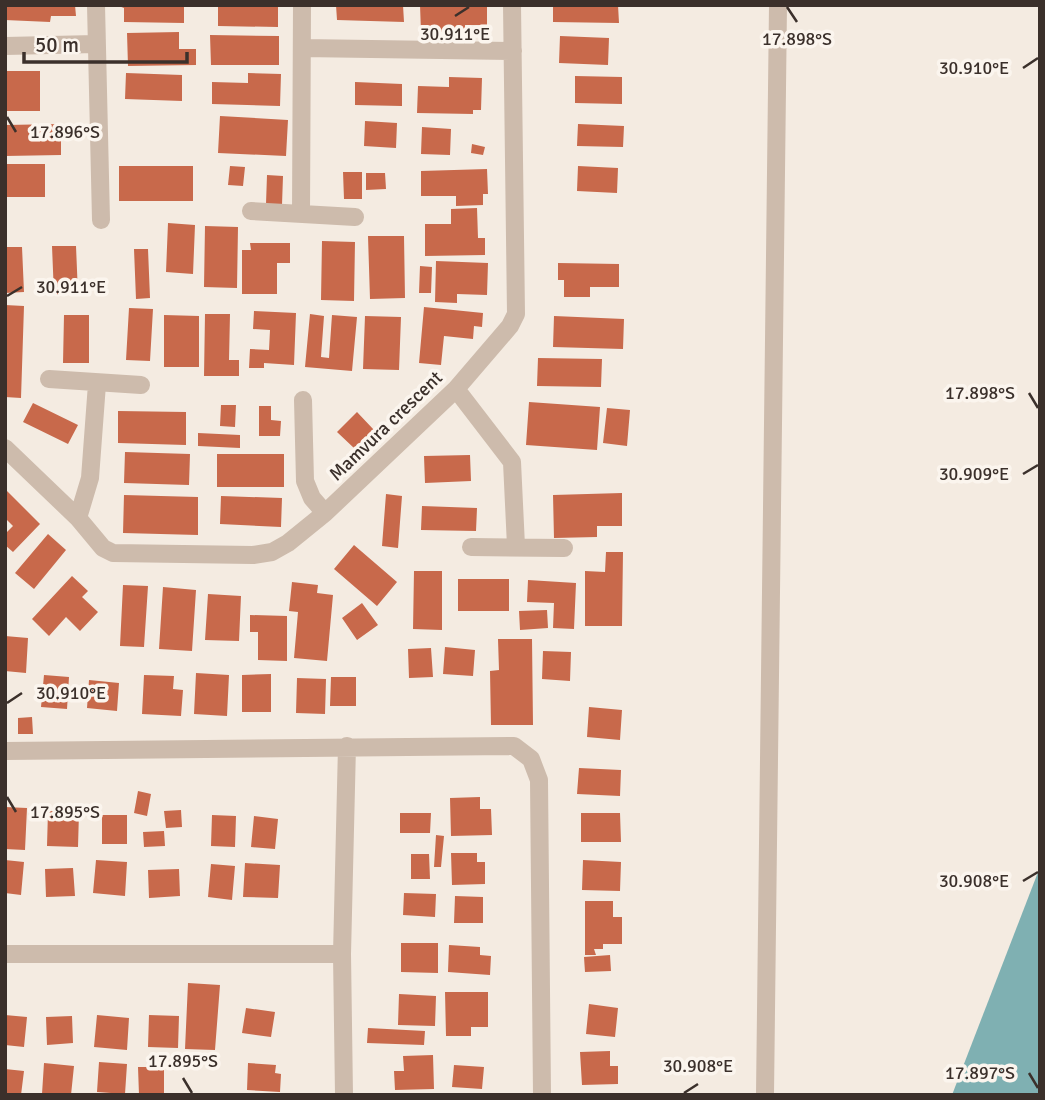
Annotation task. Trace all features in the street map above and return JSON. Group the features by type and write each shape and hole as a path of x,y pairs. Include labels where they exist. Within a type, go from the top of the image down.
{"street":[{"path":"96,5 101,220"},
{"path":"301,213 302,5"},
{"name":"Mamvura crescent","path":"5,448 78,518 103,548 124,556 253,555 272,552 288,543 325,513 456,390 510,326 516,314 512,5"},
{"path":"765,1095 778,5"},
{"path":"5,46 96,44"},
{"path":"302,48 513,51"},
{"path":"251,211 355,217"},
{"path":"49,379 141,385"},
{"path":"78,518 90,478 97,383"},
{"path":"456,390 512,462 516,546"},
{"path":"303,400 305,481 312,498 325,513"},
{"path":"471,547 564,548"},
{"path":"344,1095 342,954 347,746"},
{"path":"5,751 347,746 514,747 531,759 539,780 542,1095"},
{"path":"5,954 342,954"}],"water":[{"path":"1040,867 1040,1095 952,1095"}],"building":[{"path":"5,5 75,5 76,16 51,16 50,22 5,20"},
{"path":"116,5 184,5 184,23 124,22 124,8"},
{"path":"218,5 278,5 278,27 218,26"},
{"path":"336,5 403,5 404,22 337,20"},
{"path":"420,5 487,5 487,25 465,25 465,32 421,32"},
{"path":"553,5 618,5 619,23 553,22"},
{"path":"179,32 179,49 196,49 196,65 128,66 127,33"},
{"path":"210,35 279,36 279,65 211,65"},
{"path":"560,36 609,38 608,65 559,63"},
{"path":"5,71 40,71 40,111 5,111"},
{"path":"126,73 182,75 182,101 125,99"},
{"path":"248,73 281,74 280,106 212,104 212,82 248,83"},
{"path":"575,76 622,77 622,104 575,103"},
{"path":"449,77 482,78 481,110 473,110 473,114 417,113 418,86 449,87"},
{"path":"355,82 402,84 402,106 355,105"},
{"path":"220,116 288,120 286,156 218,153"},
{"path":"365,121 397,123 396,148 364,146"},
{"path":"61,124 61,155 5,156 5,125"},
{"path":"578,124 624,126 623,147 577,146"},
{"path":"422,127 451,129 450,155 421,154"},
{"path":"472,144 485,147 483,155 471,153"},
{"path":"5,164 45,164 45,197 5,197"},
{"path":"119,166 193,166 193,201 119,201"},
{"path":"230,166 245,167 243,186 228,185"},
{"path":"578,166 618,168 617,193 577,191"},
{"path":"487,169 488,194 483,194 483,205 456,206 456,196 421,196 421,171"},
{"path":"343,172 362,172 362,199 344,199"},
{"path":"366,173 385,173 386,189 366,190"},
{"path":"267,175 283,176 282,205 266,204"},
{"path":"477,208 478,238 485,238 485,255 425,256 425,224 451,224 451,209"},
{"path":"168,223 195,225 193,274 166,272"},
{"path":"205,226 238,227 237,288 204,287"},
{"path":"368,236 404,236 405,298 370,299"},
{"path":"322,241 355,242 354,301 321,300"},
{"path":"250,243 290,243 290,263 277,263 277,294 242,294 242,250 251,250"},
{"path":"52,246 76,246 78,294 54,295"},
{"path":"5,247 22,247 24,292 5,293"},
{"path":"134,249 148,249 150,298 136,299"},
{"path":"436,261 488,263 487,295 457,294 457,303 435,302"},
{"path":"558,263 619,264 619,287 590,287 590,297 564,297 564,280 558,280"},
{"path":"420,266 432,267 431,293 419,293"},
{"path":"5,305 24,306 21,398 5,397"},
{"path":"424,307 483,313 482,327 474,326 473,339 444,336 441,365 419,363"},
{"path":"129,308 153,309 150,361 126,360"},
{"path":"254,311 296,313 294,365 264,363 264,368 249,368 250,349 269,350 270,330 253,329"},
{"path":"205,314 230,314 229,360 239,360 239,376 204,376"},
{"path":"310,314 324,316 321,357 329,358 332,315 357,317 352,371 305,367"},
{"path":"64,315 89,315 89,363 63,363"},
{"path":"164,315 199,316 199,367 164,367"},
{"path":"365,316 401,317 399,370 363,369"},
{"path":"554,316 624,319 623,349 553,347"},
{"path":"538,358 602,359 601,387 537,386"},
{"path":"529,402 600,407 597,450 526,445"},
{"path":"33,403 78,425 68,444 23,422"},
{"path":"221,405 236,405 235,427 220,426"},
{"path":"259,406 271,406 271,420 281,421 280,436 259,436"},
{"path":"607,408 630,410 627,446 603,443"},
{"path":"118,411 186,412 186,445 118,443"},
{"path":"357,412 374,430 355,449 337,432"},
{"path":"198,433 240,435 240,448 198,446"},
{"path":"125,452 190,454 189,485 124,483"},
{"path":"217,454 284,454 284,487 217,487"},
{"path":"470,455 471,481 425,483 424,456"},
{"path":"7,491 40,524 13,552 5,545 5,534 13,526 5,518"},
{"path":"622,493 622,526 597,526 597,537 554,538 553,495"},
{"path":"386,494 402,496 398,548 382,546"},
{"path":"124,495 198,497 198,535 123,533"},
{"path":"221,496 282,498 281,527 220,524"},
{"path":"422,506 477,508 476,531 421,530"},
{"path":"48,534 66,550 34,589 15,573"},
{"path":"354,545 397,582 377,606 334,569"},
{"path":"606,552 623,552 622,626 585,626 585,571 605,572"},
{"path":"414,571 442,571 442,630 413,629"},
{"path":"72,576 88,591 82,597 98,612 80,631 66,617 49,636 32,619"},
{"path":"458,579 509,579 509,611 458,611"},
{"path":"528,580 576,583 574,629 553,628 554,603 527,602"},
{"path":"292,582 318,585 317,593 333,595 327,661 294,658 298,612 289,611"},
{"path":"123,585 148,586 144,647 120,646"},
{"path":"163,587 196,590 192,651 159,649"},
{"path":"208,594 241,596 239,641 205,640"},
{"path":"362,603 378,625 357,640 342,618"},
{"path":"547,610 548,628 520,630 519,611"},
{"path":"250,615 287,616 287,661 258,660 258,632 250,632"},
{"path":"5,636 28,638 26,673 5,671"},
{"path":"498,639 532,639 533,725 491,725 490,671 499,670"},
{"path":"445,647 475,650 473,676 443,674"},
{"path":"431,648 433,677 409,678 408,649"},
{"path":"543,651 571,652 570,681 542,679"},
{"path":"196,673 229,675 227,716 194,714"},
{"path":"271,674 271,712 242,712 242,675"},
{"path":"44,675 69,677 67,709 41,707"},
{"path":"144,675 174,676 173,689 183,690 181,716 142,714"},
{"path":"331,677 356,677 356,706 330,706"},
{"path":"297,678 326,679 325,714 296,713"},
{"path":"89,680 119,683 117,711 87,708"},
{"path":"589,707 622,710 620,740 587,737"},
{"path":"32,717 33,734 18,734 18,718"},
{"path":"579,768 621,770 620,796 577,794"},
{"path":"138,791 151,794 147,816 134,813"},
{"path":"480,797 480,809 491,809 492,835 451,836 450,798"},
{"path":"5,807 27,808 25,850 5,849"},
{"path":"181,810 182,827 166,828 164,811"},
{"path":"48,811 79,812 78,847 47,846"},
{"path":"400,813 431,813 430,833 400,833"},
{"path":"581,813 620,813 621,842 581,842"},
{"path":"102,815 127,815 127,844 102,844"},
{"path":"212,815 236,816 235,847 211,846"},
{"path":"254,816 278,819 275,849 251,847"},
{"path":"164,831 165,846 144,847 143,832"},
{"path":"436,835 444,836 441,867 434,867"},
{"path":"451,853 477,853 477,862 485,862 485,884 452,885"},
{"path":"411,854 429,854 430,879 411,879"},
{"path":"5,860 24,862 21,895 5,893"},
{"path":"96,860 127,862 125,896 93,893"},
{"path":"583,860 621,862 620,891 582,890"},
{"path":"245,863 280,865 278,898 243,897"},
{"path":"211,864 235,866 232,900 208,897"},
{"path":"73,868 75,896 46,897 45,869"},
{"path":"179,869 180,896 149,898 148,870"},
{"path":"404,893 436,894 435,917 403,915"},
{"path":"455,896 483,897 483,923 454,923"},
{"path":"585,901 613,901 613,917 622,917 622,944 603,944 603,949 594,949 596,955 585,955"},
{"path":"401,943 438,943 438,973 401,972"},
{"path":"449,945 480,947 480,955 491,956 490,975 448,972"},
{"path":"610,955 611,971 585,972 584,957"},
{"path":"188,983 220,985 215,1050 185,1049"},
{"path":"445,992 488,992 488,1027 471,1027 471,1036 446,1036"},
{"path":"399,994 436,996 435,1026 398,1025"},
{"path":"589,1004 618,1008 615,1037 586,1034"},
{"path":"246,1008 275,1012 271,1037 242,1033"},
{"path":"5,1015 27,1017 24,1047 5,1045"},
{"path":"97,1015 129,1018 127,1050 94,1047"},
{"path":"149,1015 179,1016 178,1048 148,1047"},
{"path":"72,1016 73,1043 47,1045 46,1017"},
{"path":"368,1028 425,1031 424,1045 367,1043"},
{"path":"610,1051 610,1066 618,1066 618,1084 582,1085 580,1052"},
{"path":"433,1055 434,1089 395,1090 394,1071 404,1071 403,1056"},
{"path":"99,1062 127,1064 125,1094 97,1092"},
{"path":"44,1063 74,1066 71,1095 42,1094"},
{"path":"248,1063 276,1065 275,1073 281,1074 280,1092 247,1090"},
{"path":"454,1065 484,1067 482,1089 452,1087"},
{"path":"138,1067 164,1067 164,1095 139,1095"},
{"path":"5,1069 24,1071 21,1095 5,1093"}]}
